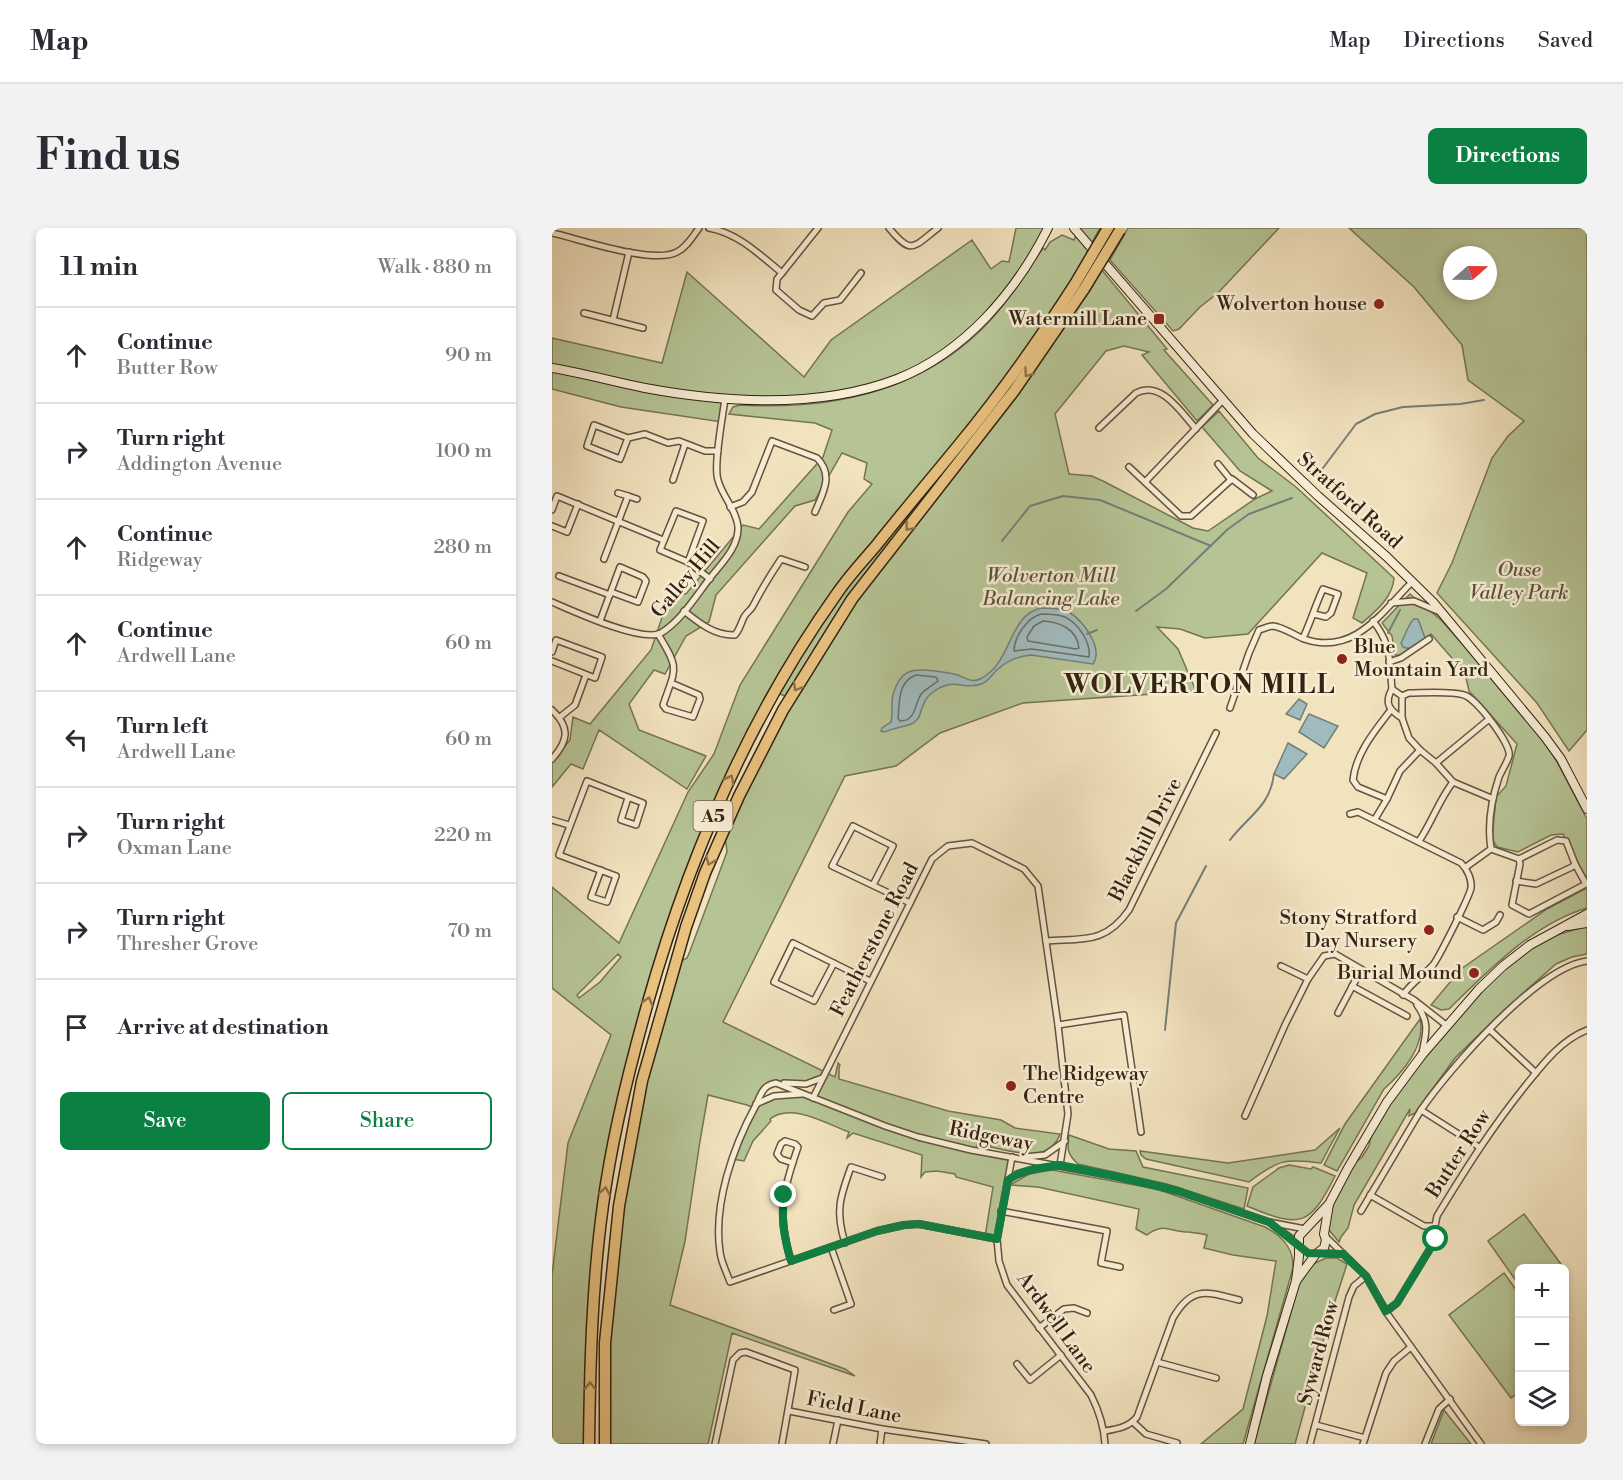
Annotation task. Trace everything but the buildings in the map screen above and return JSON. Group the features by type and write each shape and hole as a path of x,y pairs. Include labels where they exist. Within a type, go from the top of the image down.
{"highway":[{"name":"A5","path":"605,1444 605,1343 619,1206 642,1081 674,963 705,873 739,796 783,710 846,608 1014,391 1080,287 1108,228"},
{"name":"A5","path":"589,1444 590,1342 603,1205 626,1078 672,923 720,800 771,698 839,590 1006,385 1121,229"}],"street":[{"path":"552,233 629,252 667,256 684,248 699,228"},
{"path":"709,228 722,230 742,241 782,273"},
{"path":"818,228 777,279 776,290 799,310 812,316 824,303 840,300 861,273"},
{"path":"889,228 902,244 909,247 938,228"},
{"path":"552,368 646,388 750,400 853,392 897,379 928,364 992,314 1021,274 1048,228"},
{"name":"Stratford Road","path":"1074,228 1268,451 1412,582 1441,612 1545,737 1561,759 1587,809"},
{"path":"613,320 629,252"},
{"path":"584,313 643,328"},
{"path":"1099,428 1143,389 1167,397 1196,429"},
{"name":"Galley Hill","path":"552,602 644,636 658,634 669,627 684,611 728,555 736,540 738,526 717,479 725,398"},
{"path":"1145,482 1223,400"},
{"path":"628,438 620,459 586,446 594,425 628,438 645,434 668,443 679,441 705,451 718,451"},
{"path":"730,507 743,502 752,492 771,441 817,458 822,463 827,480 815,512"},
{"path":"673,480 685,444"},
{"path":"1218,464 1231,480 1232,478 1253,495"},
{"path":"1129,467 1180,516 1191,516 1231,480"},
{"path":"618,493 637,499"},
{"path":"552,510 557,496 663,540"},
{"path":"604,559 628,496"},
{"path":"552,526 567,532 578,504"},
{"path":"688,562 703,521 676,511 660,550 688,562 710,579"},
{"path":"684,611 708,629 726,635 735,635 781,559 805,567"},
{"path":"560,576 610,594 638,602 646,581 643,577 620,567 610,594 600,621"},
{"path":"1230,708 1259,630 1272,626 1322,644 1333,644 1355,635 1373,621 1412,582"},
{"path":"1303,638 1323,589 1338,594 1331,614 1326,617 1314,614"},
{"path":"1391,603 1414,601 1441,612"},
{"path":"1373,621 1388,643 1392,689 1388,696 1388,705 1390,711 1402,718"},
{"path":"658,634 675,665 663,705 666,709 693,717 699,695 671,683"},
{"path":"1389,662 1401,658 1430,639"},
{"path":"552,652 556,640 602,657 595,678 552,661"},
{"path":"560,717 575,705 586,675"},
{"path":"1392,689 1402,696"},
{"path":"1402,696 1409,693 1464,695 1473,700 1505,739 1509,747 1509,755 1491,798 1488,831 1491,849"},
{"path":"1402,696 1402,718 1409,738 1453,782 1491,798"},
{"path":"552,710 560,717 565,736 563,746 552,759"},
{"path":"1387,800 1358,787 1353,780 1354,768 1368,741 1390,711"},
{"path":"1436,763 1488,720"},
{"name":"Blackhill Drive","path":"1046,941 1097,937 1108,932 1122,920 1216,733"},
{"path":"1375,819 1387,800 1400,771 1420,750"},
{"path":"601,870 591,897 607,902 616,876 601,870 559,855 569,825 587,781 644,803 636,825 621,820 628,798"},
{"path":"1419,841 1430,826 1443,794 1453,782"},
{"path":"1350,814 1358,812 1375,819 1461,863 1466,867 1470,878 1471,888 1435,962 1425,974 1412,982 1403,995"},
{"path":"552,820 569,825"},
{"path":"873,885 893,846 853,826 832,866 910,903"},
{"path":"1491,849 1519,859 1561,839 1566,841 1575,864 1587,884 1529,914 1512,905 1519,859"},
{"name":"Featherstone Road","path":"813,1098 932,859 948,846 972,843 1024,869 1038,886 1068,1114 1060,1165"},
{"path":"1466,867 1491,849"},
{"path":"1516,881 1536,884 1575,864"},
{"path":"1296,1281 1325,1244 1324,1235 1329,1204 1336,1189 1388,1102 1422,1054 1479,989 1503,966 1530,945 1587,914"},
{"path":"1457,917 1483,930 1496,922 1500,915"},
{"path":"1568,926 1587,923"},
{"path":"834,963 814,1001 774,982 793,943 834,963 870,981"},
{"path":"1245,1116 1308,979 1324,957 1330,954 1335,954 1414,1000 1446,1025"},
{"path":"1361,1211 1432,1094 1516,1004 1558,972 1575,963 1587,961"},
{"path":"1281,966 1308,979"},
{"path":"1338,1013 1361,970"},
{"path":"1352,986 1407,1016"},
{"path":"1414,1000 1424,1014 1427,1028 1422,1054"},
{"path":"1058,1025 1124,1015 1141,1132"},
{"path":"1490,1030 1536,1073"},
{"name":"Butter Row","path":"1386,1311 1397,1303 1436,1239 1437,1216 1479,1147 1536,1073 1566,1041 1587,1030"},
{"path":"823,1077 806,1084 769,1084 765,1087 743,1128 731,1159 719,1225 720,1253 730,1282 831,1247 904,1225 929,1226 997,1239"},
{"name":"Ridgeway","path":"780,1083 885,1126 971,1150 1060,1165 1178,1191 1269,1222 1306,1229"},
{"path":"756,1104 774,1096 804,1094"},
{"path":"1421,1110 1479,1147"},
{"path":"791,1261 784,1236 782,1217 784,1195 798,1147 785,1141 781,1144 777,1154 781,1159 793,1163"},
{"path":"1012,1157 1040,1157 1065,1141"},
{"name":"Ardwell Lane","path":"1012,1157 997,1239 999,1261 1007,1285 1060,1354 1100,1412 1105,1431 1105,1444"},
{"path":"1008,1180 1017,1174 1033,1169 1060,1165"},
{"path":"845,1243 839,1224 839,1206 851,1167 882,1177"},
{"path":"1370,1195 1424,1226 1435,1226"},
{"path":"1250,1444 1267,1376 1296,1281 1299,1236 1329,1204"},
{"path":"1001,1211 1107,1231 1114,1227"},
{"name":"Ridgeway","path":"1269,1222 1299,1245"},
{"path":"1306,1229 1318,1228 1366,1276 1386,1311 1481,1444"},
{"path":"1107,1231 1101,1263 1120,1267"},
{"path":"1299,1245 1308,1253 1343,1254"},
{"path":"831,1247 851,1304 834,1310"},
{"name":"Syward Row","path":"1310,1444 1349,1297 1354,1286 1366,1276"},
{"path":"1105,1431 1122,1428 1137,1417 1156,1362 1180,1305 1192,1296 1206,1292 1239,1300"},
{"path":"1039,1328 1064,1309 1074,1308 1087,1313"},
{"path":"1316,1425 1364,1441 1386,1373 1394,1361 1411,1347"},
{"path":"715,1444 733,1360 740,1353 746,1352 795,1370 782,1444"},
{"path":"1017,1364 1032,1382 1060,1354"},
{"path":"1156,1362 1216,1378"},
{"path":"1425,1444 1439,1408 1450,1399"},
{"name":"Field Lane","path":"789,1411 951,1442 986,1444"},
{"path":"833,1444 838,1420"},
{"path":"1132,1422 1146,1434 1177,1443"},
{"path":"880,1444 882,1429"}],"green space":[{"path":"1016,228 1047,228 1021,274 965,337 897,379 816,397 725,398 722,422 621,407 552,389 552,338 662,363 687,272 804,377 831,340 972,240 991,269 1002,261 1009,262"},
{"name":"Wolverton Mill Balancing Lake","path":"1079,228 1100,228 1087,252 1167,349 1164,350 1213,405 1197,421 1142,355 1149,352 1124,346 1106,351 1055,414 1069,474 1092,476 1193,528 1208,531 1255,499 1272,491 1240,471 1202,427 1219,411 1258,458 1296,487 1394,578 1391,591 1383,603 1362,623 1353,618 1367,573 1322,553 1248,634 1205,638 1180,629 1157,627 1178,649 1196,691 1023,703 940,733 896,766 845,776 723,1022 835,1077 838,1063 840,1065 839,1079 948,1111 1001,1120 1015,1128 1060,1134 1048,1149 1030,1154 991,1147 990,1144 978,1142 976,1149 1012,1157 997,1239 985,1237 993,1187 956,1177 955,1174 937,1171 925,1172 921,1177 922,1155 853,1133 847,1138 849,1132 809,1116 779,1114 770,1119 771,1121 753,1141 744,1161 731,1159 754,1108 708,1095 685,1241 670,1305 845,1369 855,1376 732,1333 708,1444 605,1444 605,1343 619,1206 642,1081 681,961 687,958 690,951 727,852 726,843 721,835 790,698 775,692 724,790 656,975 603,1205 589,1444 552,1444 552,1275 568,1143 611,1035 552,988 552,887 619,943 688,792 714,754 740,685 848,512 872,484 864,479 867,463 842,453 815,500 795,506 716,595 709,622 686,636 665,674 654,670 629,704 639,730 706,756 687,789 599,730 583,769 571,764 552,787 552,762 570,740 573,717 590,724 651,650 671,591 686,594 743,525 759,529 823,457 832,430 815,423 729,414 733,407 806,404 838,400 870,393 929,369 957,351 991,320 1043,248 1045,250 1050,242 1062,235 1074,240","holes":["618,954 621,957 600,982 579,998 577,995","823,1078 813,1098 786,1094 757,1103 761,1095 776,1084 806,1084"]},
{"path":"1128,228 1279,228 1218,293 1200,307 1179,329 1173,331 1110,260"},
{"name":"Ouse Valley Park","path":"1349,228 1587,228 1587,730 1569,751 1537,703 1437,593 1452,563 1492,458 1508,436 1524,421 1468,380 1462,345 1414,287"},
{"path":"1410,594 1441,620 1528,717 1556,760 1587,819 1587,885 1563,834 1551,835 1518,852 1497,847 1492,839 1496,797 1506,786 1517,744 1469,691 1465,673 1431,634 1401,655 1395,655 1392,636 1382,623"},
{"path":"1587,888 1587,908 1567,915 1530,937 1496,964 1449,1009 1441,1010 1431,1005 1461,969 1547,909"},
{"path":"1587,926 1587,954 1556,964 1455,1058 1415,1113 1409,1116 1410,1109 1354,1205 1348,1228 1339,1242 1329,1230 1331,1206 1350,1167 1362,1157 1369,1146 1372,1129 1400,1086 1489,981 1526,952 1550,937"},
{"path":"1420,1019 1420,1039 1416,1048 1398,1075 1384,1089 1337,1171 1324,1165 1345,1124"},
{"path":"1340,1128 1321,1163 1282,1162 1249,1182 1146,1159 1140,1151 1228,1163 1315,1150"},
{"path":"1069,1135 1109,1149 1136,1151 1143,1167 1248,1188 1244,1209 1167,1184 1078,1164 1069,1151"},
{"path":"1289,1165 1311,1169 1313,1167 1335,1176 1326,1193 1310,1214 1292,1220 1247,1206 1253,1187 1279,1168"},
{"path":"1052,1170 1157,1189 1265,1227 1286,1243 1293,1261 1293,1268 1243,1444 1201,1444 1243,1409 1267,1316 1276,1261 1204,1248 1207,1235 1163,1228 1147,1235 1136,1229 1139,1209 1038,1187 1010,1185 1029,1174"},
{"path":"1524,1214 1561,1264 1515,1264 1515,1279 1488,1241"},
{"path":"1326,1258 1337,1258 1347,1264 1328,1323 1295,1444 1254,1444 1299,1284 1313,1264"},
{"path":"1504,1273 1515,1288 1515,1395 1511,1398 1449,1315"},
{"path":"1444,1410 1471,1444 1431,1444"}],"water":[{"path":"1041,608 1055,608 1075,616 1086,628 1094,643 1096,658 1093,664 1031,655 1018,658 1009,661 981,684 969,686 953,684 941,687 926,699 920,716 915,722 881,731 891,722 893,695 899,680 904,675 914,670 927,670 955,674 971,680 980,679 991,672 999,662 1022,620"},
{"path":"1414,619 1418,619 1425,638 1412,648 1403,647 1401,643"},
{"path":"1299,699 1307,704 1300,720 1286,714"},
{"path":"1309,714 1338,726 1324,748 1299,732"},
{"path":"1288,743 1307,754 1284,779 1274,774"}],"waterway":[{"path":"1317,476 1356,424 1375,414 1403,407 1460,404 1484,400"},
{"path":"1002,541 1030,506 1063,496 1100,500 1211,546"},
{"path":"1136,611 1166,589 1228,529 1249,514 1292,498"},
{"path":"1388,633 1400,610"},
{"path":"1087,634 1097,630"},
{"path":"1377,654 1383,644"},
{"path":"1230,840 1263,803 1272,785 1274,774"},
{"path":"1165,1030 1176,923 1206,866"}],"place":[{"name":"Wolverton house","path":"1379,304"},
{"name":"Watermill Lane","path":"1159,319"},
{"name":"Blue Mountain Yard","path":"1342,659"},
{"name":"Stony Stratford Day Nursery","path":"1429,930"},
{"name":"Burial Mound","path":"1474,973"},
{"name":"The Ridgeway Centre","path":"1011,1086"}],"district":[{"name":"WOLVERTON MILL","path":"1200,685"}],"route":[{"path":"784,1195 782,1217 784,1236 791,1261 877,1231 904,1225 919,1224 997,1239 1008,1180 1017,1174 1033,1169 1060,1165 1178,1191 1269,1222 1299,1244 1305,1252 1343,1254 1357,1265 1370,1281 1386,1311 1397,1303 1436,1239"}]}
